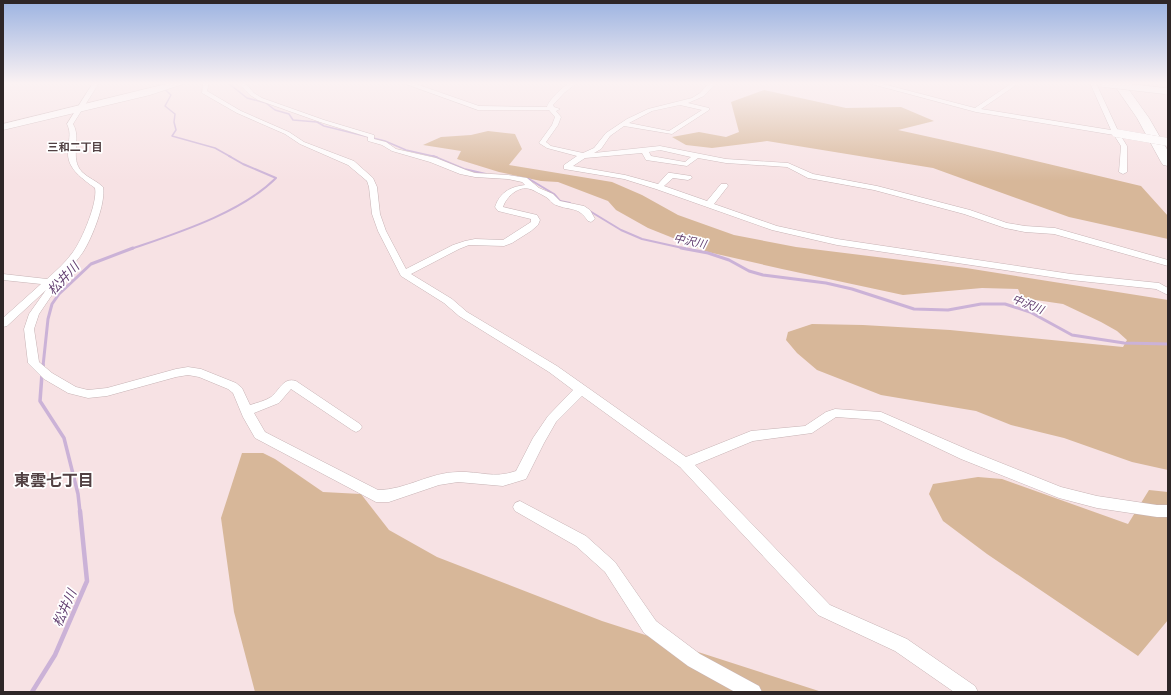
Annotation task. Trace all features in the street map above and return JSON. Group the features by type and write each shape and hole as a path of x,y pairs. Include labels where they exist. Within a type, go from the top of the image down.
{"highway":[{"path":"3,127 55,115"},
{"path":"1141,115 1168,162"},
{"path":"1151,115 1168,142"}],"street":[{"path":"3,324 67,266 79,251 95,218 100,198 99,187 79,173 71,153 74,131 70,124 76,115"},
{"path":"246,115 287,134 302,143 351,163 370,180 373,187 376,214 382,231 404,274 448,301 463,314 553,369 580,390 685,463 824,610 901,645 969,692"},
{"path":"305,115 384,143 394,150 433,160 463,172 482,176 518,178 533,186 536,190 550,196 557,203 580,208 587,212 591,219"},
{"path":"557,115 555,125 542,143 549,147 584,156 660,148 726,161 788,165 811,176 874,188 966,212 1005,225 1025,229 1055,231 1168,263"},
{"path":"639,115 609,133 597,148 574,161 567,167 625,177 659,187 776,228 837,242 1071,277 1163,286 1168,292"},
{"path":"624,124 670,133 696,115"},
{"path":"1005,115 1168,142"},
{"path":"1108,115 1124,146 1123,172"},
{"path":"644,150 649,158 687,164 696,156"},
{"path":"659,187 671,175 688,178"},
{"path":"404,274 456,247 475,242 504,243 528,229 535,223 536,220 534,217 501,209 499,206 503,197 511,190 518,187 533,186"},
{"path":"709,204 724,186"},
{"path":"3,277 50,282"},
{"path":"50,282 52,286 49,294 34,314 29,330 34,363 48,376 72,390 88,394 107,392 176,373 188,371 202,373 238,390 260,435 376,496 389,496 439,480 458,477 503,481 521,475 538,441 552,419 580,390"},
{"path":"247,411 275,400 286,387 292,384 356,427"},
{"path":"685,463 751,436 808,430 835,413 881,416 966,455 1059,492 1097,502 1157,511 1168,511"},
{"path":"520,508 582,541 610,567 650,627 694,660 753,692"}],"shaded area":[{"path":"735,115 921,115 934,121 898,130 1141,186 1168,216 1168,239 1069,217 933,168 767,141 712,148 686,145 672,137 699,132 726,137 739,132"},
{"path":"488,131 515,134 522,149 509,165 612,182 642,195 678,215 734,235 796,247 966,268 1168,300 1168,470 1132,462 1064,438 1011,425 976,411 881,395 817,370 797,353 786,340 788,332 812,324 863,325 950,330 1123,347 1127,340 1117,331 1101,322 1063,304 1022,298 1018,289 982,288 903,295 708,252 648,228 616,210 608,201 558,182 541,181 499,172 457,159 461,151 423,145 441,137 471,135"},
{"path":"242,453 263,453 275,459 323,492 361,494 389,530 437,557 602,621 822,692 255,692 234,612 221,518"},
{"path":"978,477 1002,479 1128,524 1149,490 1168,492 1168,620 1138,656 987,554 943,521 929,494 933,484"}],"waterway":[{"name":"松井川","path":"175,115 174,122 176,130 172,136 215,148 231,157"},
{"name":"中沢川","path":"290,115 293,120 317,122 324,126 385,141 406,150 434,156"},
{"name":"松井川","path":"131,249 188,229 227,212 245,202 276,178 243,164 229,156"},
{"name":"中沢川","path":"434,156 464,169 486,174"},
{"name":"中沢川","path":"525,179 529,179 554,194 560,201 570,203"},
{"name":"中沢川","path":"588,210 621,230 642,239 687,249"},
{"name":"松井川","path":"43,366 48,319 52,304 59,294 91,264 133,248"},
{"name":"中沢川","path":"681,248 708,253 729,260 749,271 763,275 826,283 852,289 914,309 948,310 981,304 1005,304 1030,312 1072,335 1124,343 1168,344"},
{"name":"松井川","path":"42,374 40,401 64,438 78,494 80,512"},
{"name":"松井川","path":"32,692 55,655 87,581 80,511"}],"district":[{"name":"三和二丁目","path":"75,147"},
{"name":"東雲七丁目","path":"54,480"}]}
